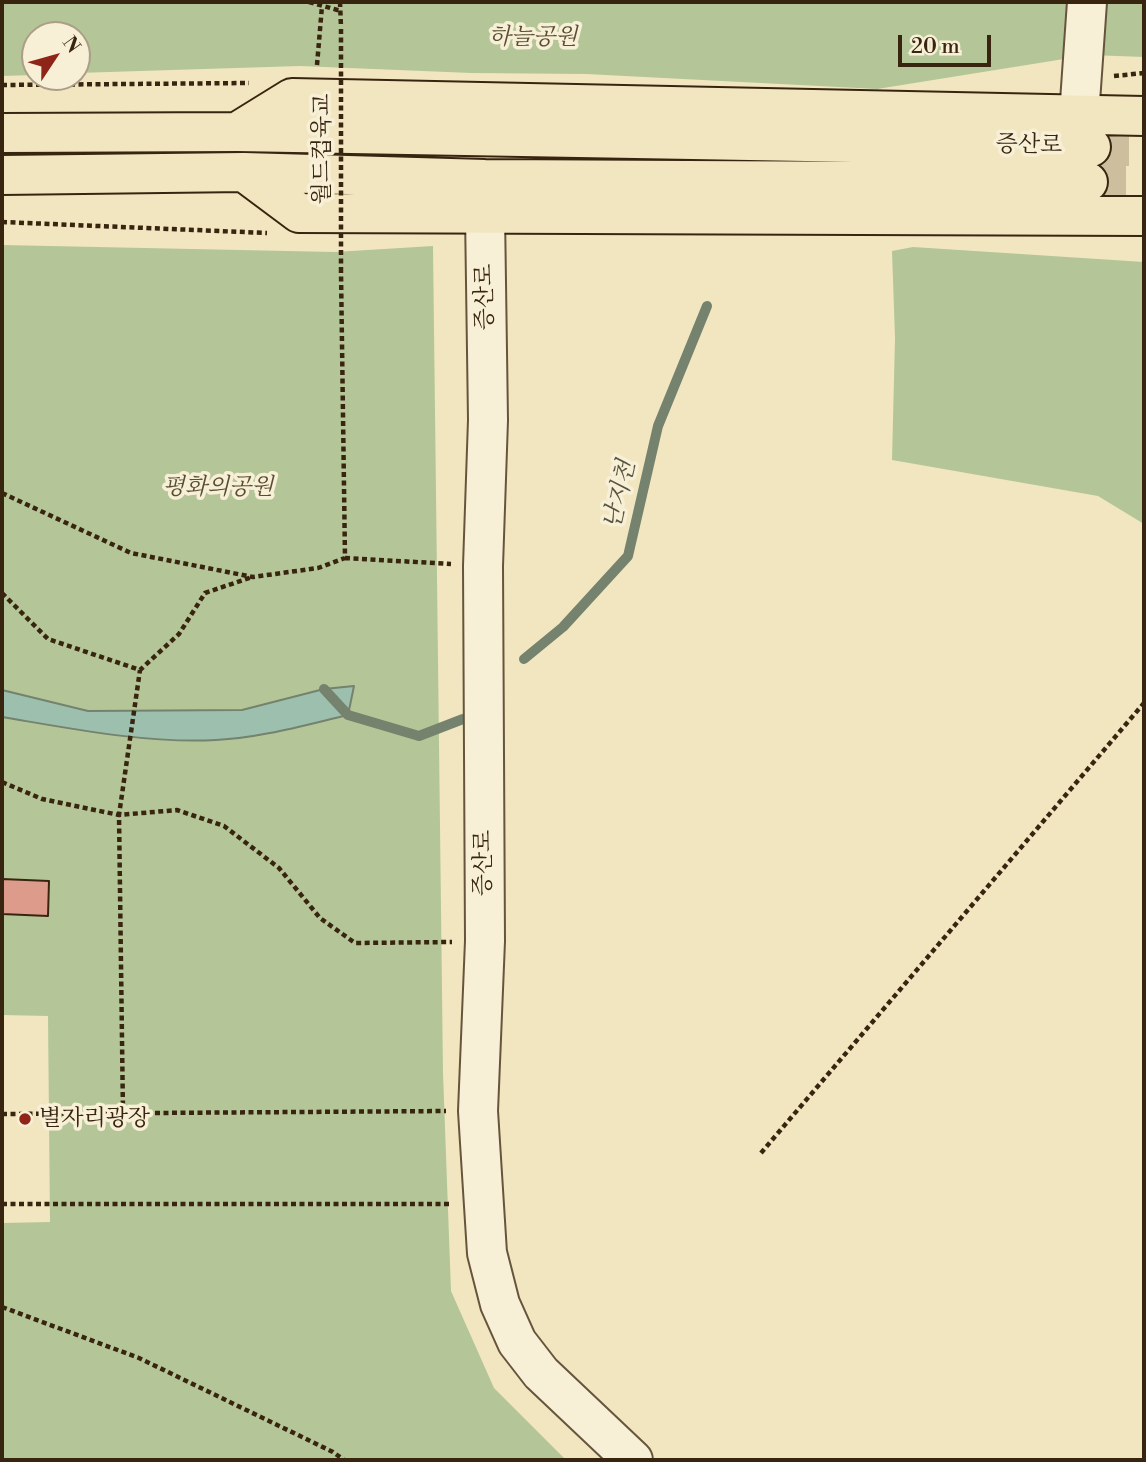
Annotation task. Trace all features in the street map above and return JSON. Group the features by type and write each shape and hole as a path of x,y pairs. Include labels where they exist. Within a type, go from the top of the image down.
{"main road":[{"path":"2,133 237,132 292,98 1086,148 1144,116"},
{"name":"증산로","path":"2,175 244,172 485,179 1086,148"},
{"path":"244,172 299,213 1144,216"}],"street":[{"path":"1086,148 1087,2"},
{"name":"증산로","path":"485,214 488,420 483,566 485,941 478,1111 487,1253 500,1304 517,1342 541,1373 633,1460"}],"path":[{"path":"309,2 341,12"},
{"name":"월드컵육교","path":"340,2 345,558"},
{"path":"317,71 322,6"},
{"path":"2,85 262,83"},
{"path":"2,493 131,553 253,577"},
{"path":"123,1114 120,815 140,670 179,634 205,593 253,577 318,568 345,558 483,566"},
{"path":"2,593 48,639 140,670"},
{"path":"761,1153 1144,703"},
{"path":"2,782 42,799 120,815 177,810 224,826 279,868 320,918 355,943 485,941"},
{"path":"2,1114 478,1111"},
{"path":"2,1204 482,1205"},
{"path":"2,1307 139,1358 333,1452 344,1460"}],"green space":[{"name":"하늘공원","path":"2,2 1144,2 1144,57 1089,55 877,89 586,74 471,73 300,66 91,73 91,21 21,21 21,75 2,76"},
{"name":"평화의공원","path":"2,245 335,252 433,246 443,1073 451,1291 494,1388 566,1460 2,1460 2,1223 50,1222 48,1016 2,1015 2,717 163,740 233,739 348,715 354,686 324,689 242,710 88,711 2,690"},
{"path":"913,247 1144,262 1144,524 1098,496 892,460 895,338 892,251"}],"shaded area":[{"path":"354,686 348,715 233,739 163,740 2,717 2,690 88,711 242,710 324,689"}],"building":[{"path":"2,879 49,881 48,916 2,914"}],"waterway":[{"name":"난지천","path":"524,659 563,627 628,556 658,426 707,306"},
{"name":"난지천","path":"324,689 348,715 419,736 463,719"}],"tunnel":[{"path":"1091,147 1144,147"},
{"path":"1088,182 1144,182"}],"place":[{"name":"별자리광장","path":"25,1119"}]}
